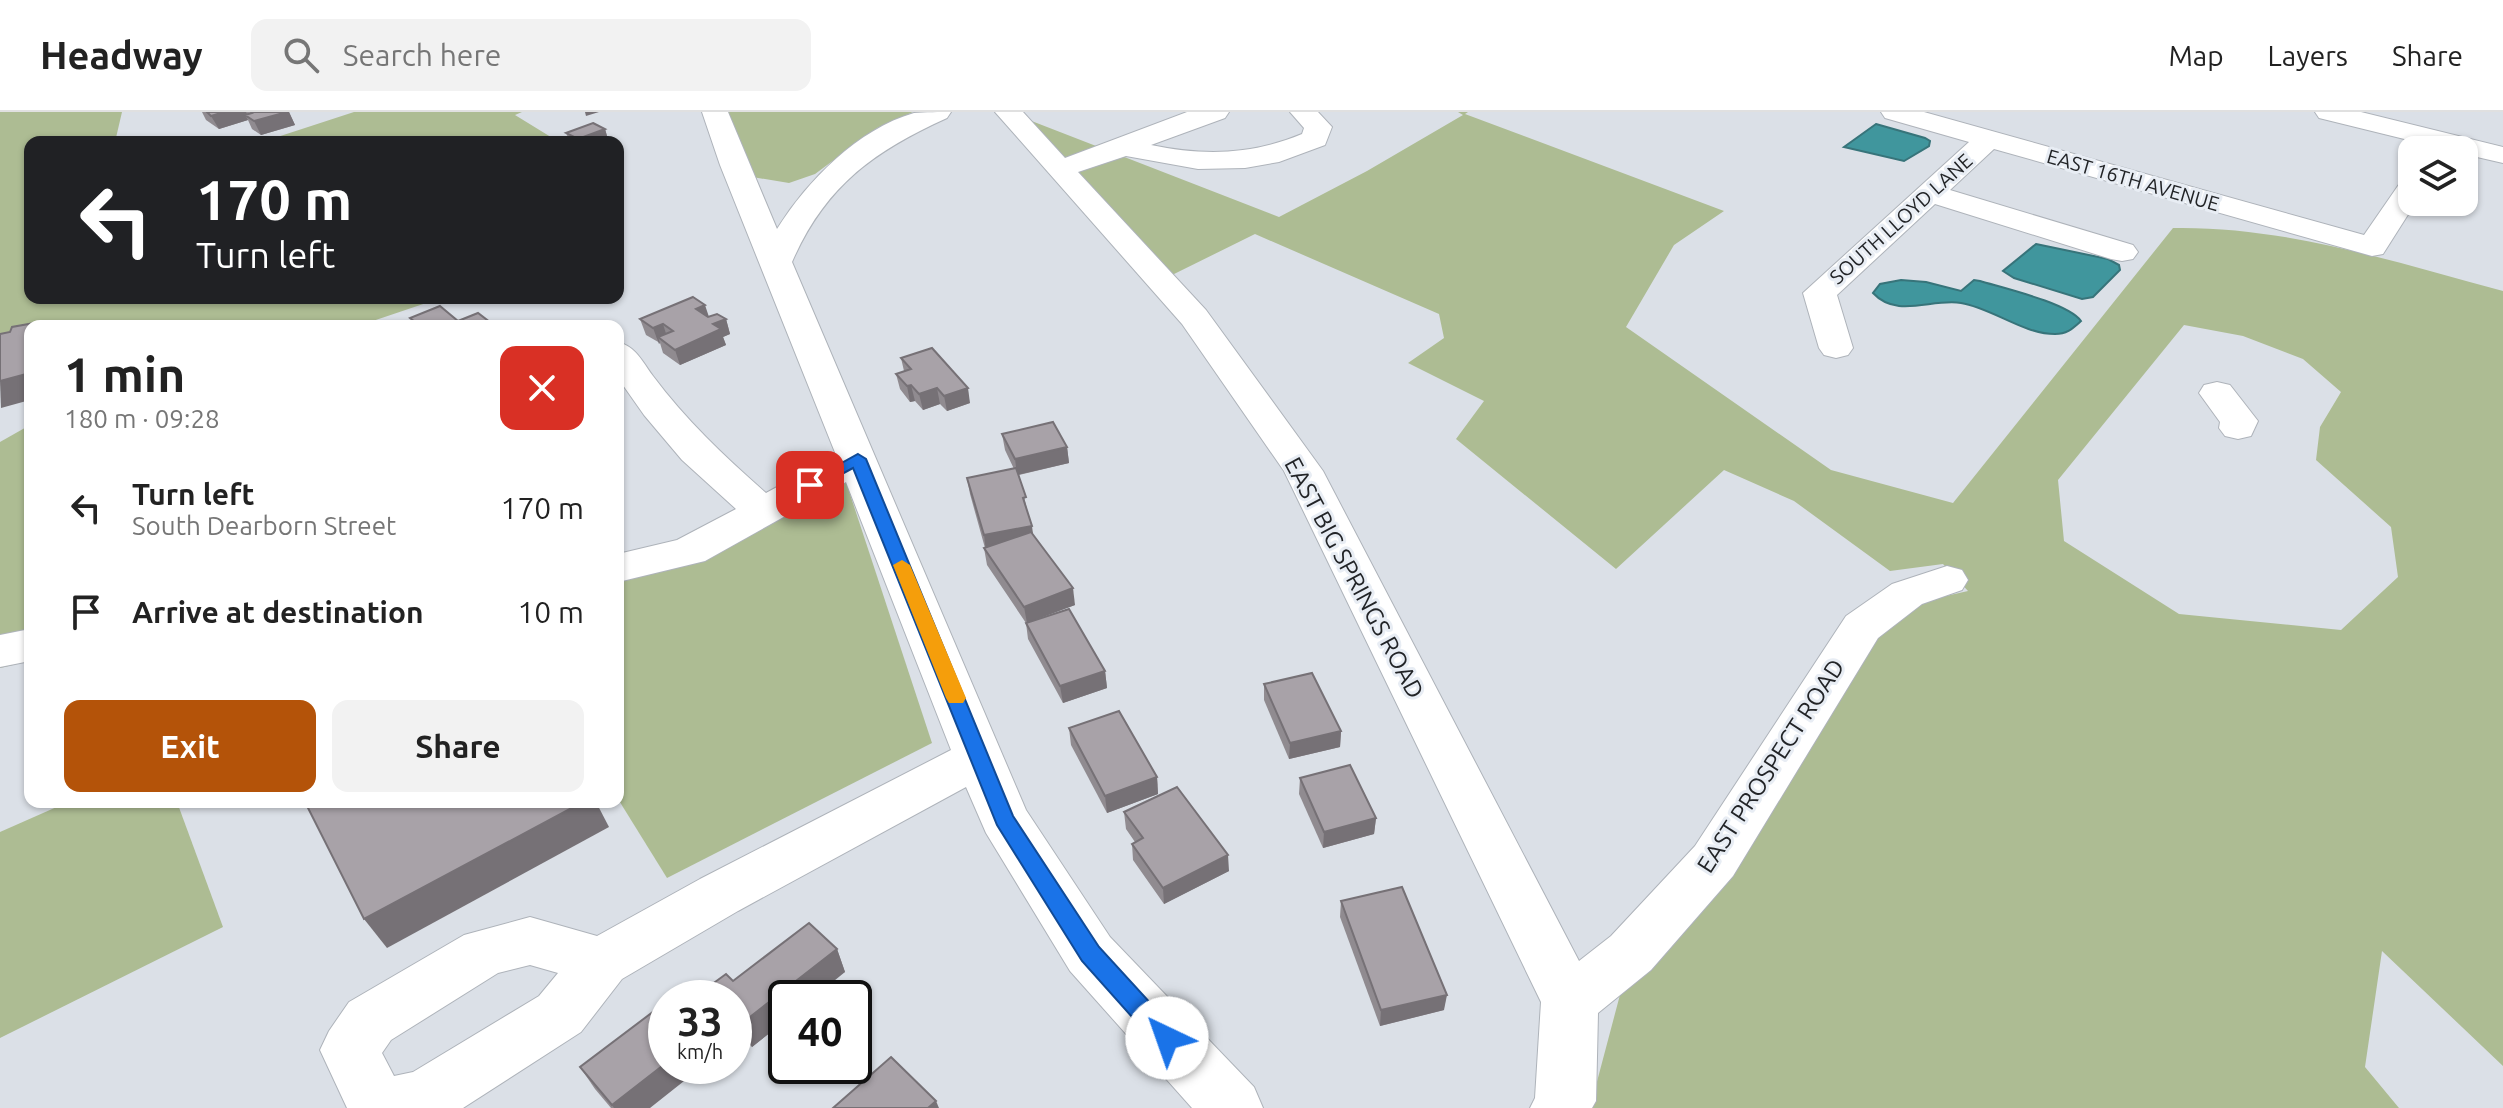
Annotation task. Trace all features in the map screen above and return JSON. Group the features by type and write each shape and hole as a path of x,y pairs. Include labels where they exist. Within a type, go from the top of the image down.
{"street":[{"path":"715,112 766,188 776,262 1004,819 1090,954 1232,1108"},
{"path":"776,262 787,233 818,188 876,144 938,112"},
{"name":"EAST BIG SPRINGS ROAD","path":"1008,112 1194,317 1303,471 1570,1001 1565,1101 1561,1108"},
{"path":"1059,168 1126,147 1173,125 1216,112"},
{"path":"1126,147 1179,160 1214,163 1253,159 1294,149 1315,139 1318,127 1303,112"},
{"name":"EAST 16TH AVENUE","path":"1894,112 2372,247 2398,207"},
{"path":"2328,112 2408,136"},
{"name":"SOUTH LLOYD LANE","path":"1836,348 1820,293 1989,139"},
{"path":"2478,151 2503,155"},
{"path":"766,188 818,188"},
{"path":"1930,193 2122,252"},
{"path":"624,361 657,407 696,452 762,511"},
{"path":"2217,393 2239,421 2238,428"},
{"path":"624,567 690,551 858,459"},
{"name":"EAST PROSPECT ROAD","path":"1570,1001 1631,953 1714,861 1862,627 1907,594 1947,580"},
{"path":"0,651 24,646"},
{"path":"602,962 530,941 484,952 370,1021 350,1050 380,1108 425,1098 560,1014 602,962 719,895 980,757"}],"green space":[{"path":"0,112 122,112 116,136 24,136 24,304 423,304 376,320 24,320 24,330 0,347"},
{"path":"354,112 522,112 515,115 549,136 280,136"},
{"path":"727,112 913,112 877,128 815,174 789,183 752,177"},
{"path":"1458,112 1468,112 1465,114 1724,211 1674,245 1626,327 1831,470 1953,503 2173,228 2215,229 2298,239 2503,291 2503,1066 2382,951 2365,1067 2399,1108 1590,1108 1621,991 1861,659 1894,618 1924,601 1968,591 1943,564 1890,571 1794,501 1724,470 1616,569 1456,439 1484,401 1408,363 1444,338 1439,314 1255,234 1168,277 1029,120 1279,217 1367,171 1463,115","holes":["2184,325 2243,336 2303,359 2341,392 2320,427 2316,460 2391,527 2398,577 2341,630 2179,614 2064,541 2058,480"]},
{"path":"24,428 24,662 0,668 0,442"},
{"path":"844,476 932,743 667,878 624,808 624,575"},
{"path":"54,808 179,808 223,927 0,1038 0,832"}],"water":[{"path":"1876,124 1925,138 1930,141 1929,146 1904,161 1844,147"},
{"path":"2036,244 2108,259 2119,265 2120,270 2093,297 2082,299 2014,278 2003,271"},
{"path":"1901,280 1926,282 1961,291 1974,280 1980,281 2049,302 2074,314 2081,321 2063,333 2043,333 1961,303 1893,305 1873,293 1880,284"}],"building":[{"path":"251,112 287,112 254,121 245,115"},
{"path":"593,123 605,129 586,136 566,133"},
{"path":"693,297 705,305 696,309 708,317 717,314 726,319 713,324 721,329 675,350 658,337 673,331 663,324 653,328 640,319"},
{"path":"440,306 457,320 412,320 410,318"},
{"path":"478,313 487,320 460,320"},
{"path":"24,325 24,375 0,381 0,334 10,332 12,327"},
{"path":"932,348 968,388 944,396 937,388 919,394 896,374 911,369 901,358"},
{"path":"1053,422 1067,447 1015,459 1002,434"},
{"path":"1016,468 1032,526 984,535 967,478"},
{"path":"1031,532 1073,588 1024,607 984,548"},
{"path":"1069,609 1105,671 1060,686 1026,623"},
{"path":"1312,673 1341,731 1290,743 1264,684"},
{"path":"1119,711 1157,777 1105,796 1069,728"},
{"path":"1350,765 1376,818 1324,832 1300,778"},
{"path":"1177,787 1228,855 1163,888 1132,844 1143,838 1124,812"},
{"path":"308,808 572,808 364,919"},
{"path":"1402,887 1447,995 1381,1010 1341,901"},
{"path":"809,923 837,949 797,980 768,980 768,1003 752,1015 752,980 734,980"},
{"path":"726,974 732,980 718,980"},
{"path":"648,1016 648,1077 612,1105 580,1067"},
{"path":"891,1057 936,1101 928,1108 833,1108 860,1084 872,1084 872,1074"}],"slow traffic":[{"path":"902,565 956,698"}],"route":[{"path":"810,485 858,459 1004,819 1090,954 1167,1038"}]}
